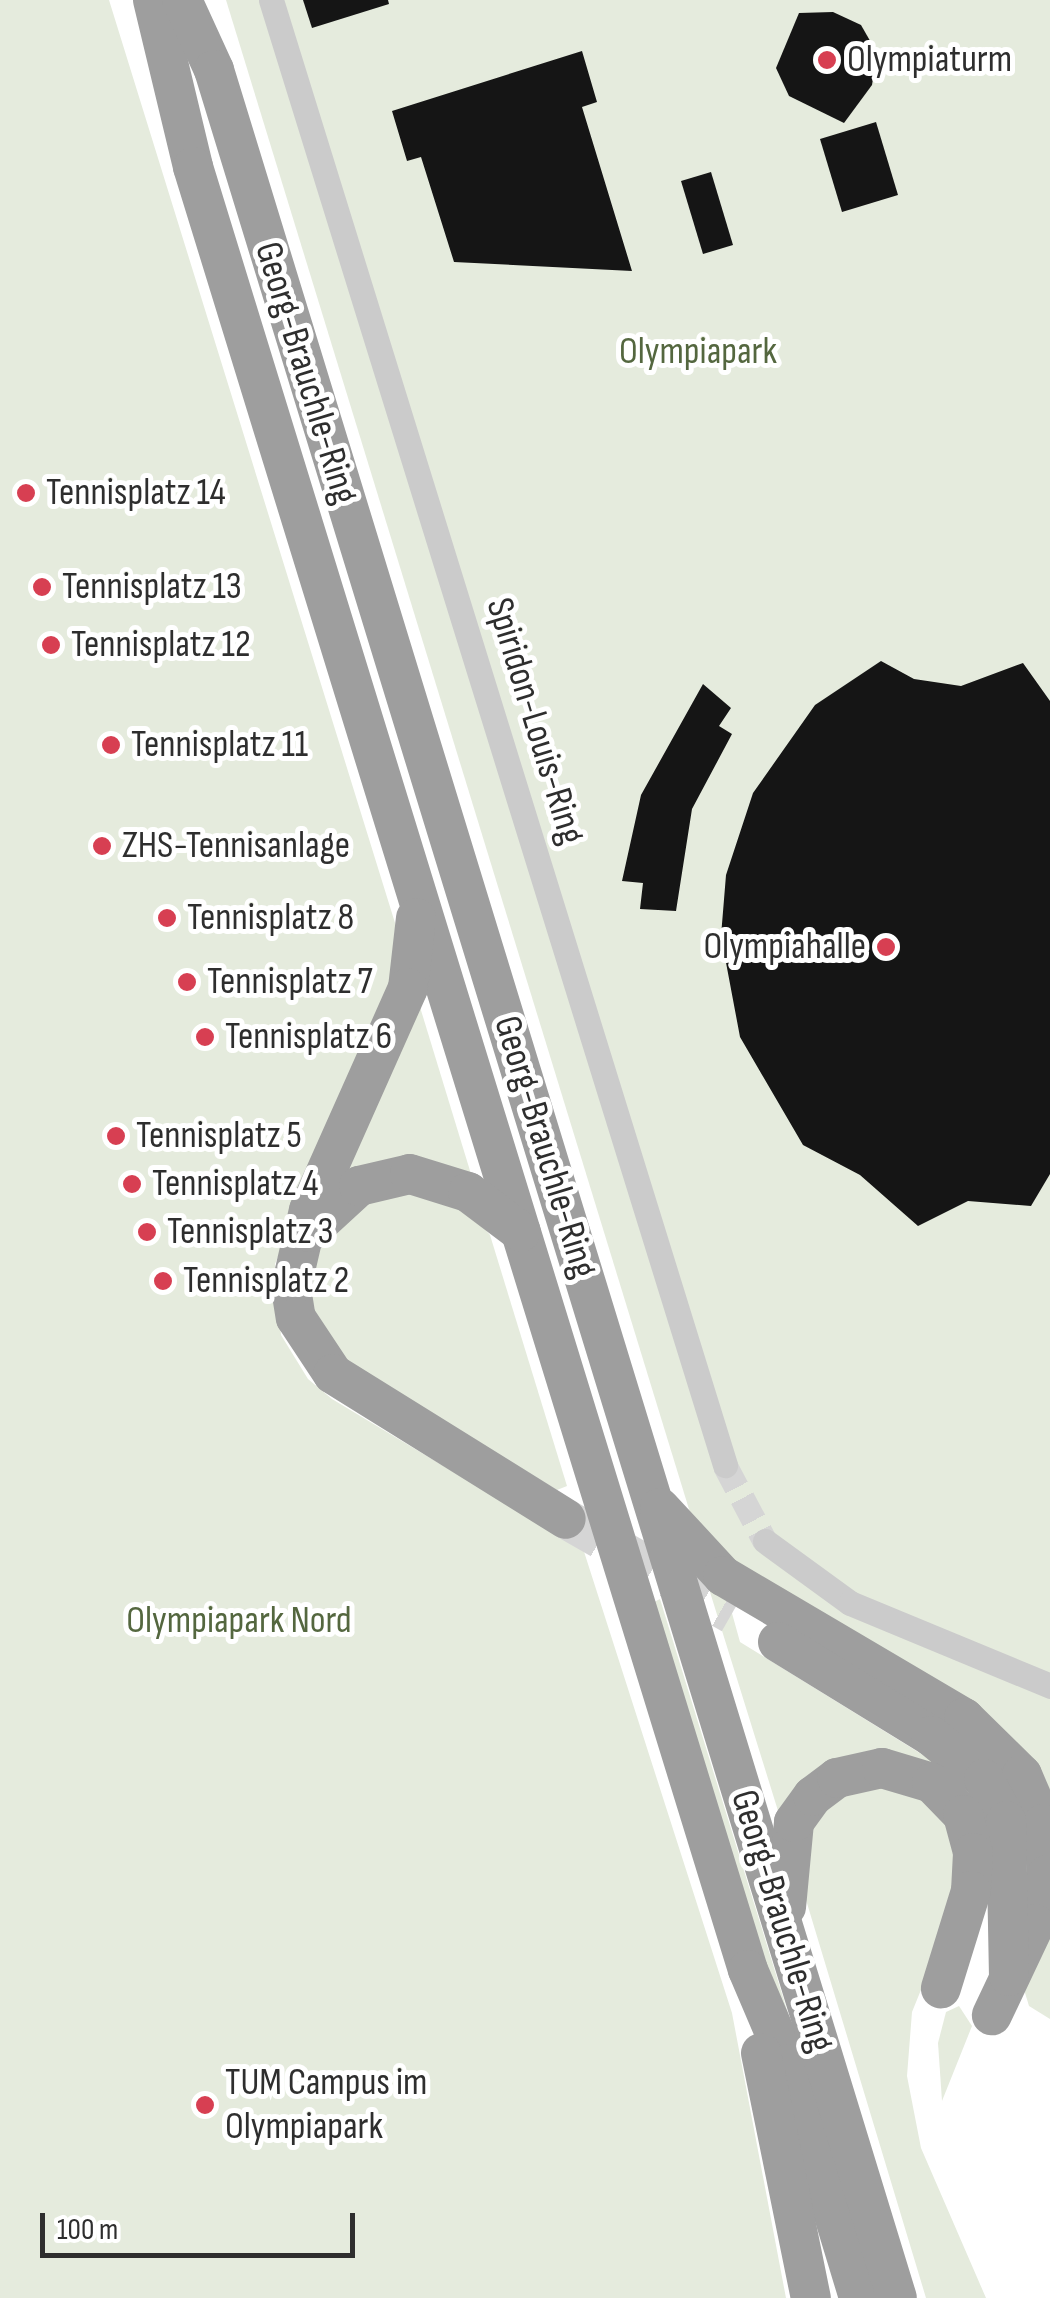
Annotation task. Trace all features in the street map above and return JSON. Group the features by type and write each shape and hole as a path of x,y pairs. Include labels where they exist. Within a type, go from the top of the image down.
{"highway":[{"path":"128,0 168,86"},
{"name":"Georg-Brauchle-Ring","path":"153,0 168,86 748,1970 888,2296"},
{"name":"Georg-Brauchle-Ring","path":"182,0 214,70 784,1926 888,2296"},
{"path":"203,0 214,70"},
{"path":"418,900 408,988 308,1210 291,1288 296,1318 333,1374 566,1519"},
{"path":"303,1238 337,1198 410,1174 468,1192 521,1232"},
{"path":"654,1502 723,1576 964,1718 1016,1766 1043,1824 1047,1875 1035,1924 992,2015"},
{"path":"732,1614 964,1758 1006,1821 1009,1977"},
{"path":"784,1926 794,1822 812,1796 862,1770 914,1774 962,1815 974,1854 971,1891 940,1988 1007,1881"},
{"path":"748,1970 811,2298"}],"street":[{"name":"Spiridon-Louis-Ring","path":"271,0 724,1464"},
{"path":"765,1541 850,1603 1050,1686"}],"green space":[{"name":"Olympiapark Nord","path":"0,0 109,0 400,939 399,959 275,1264 281,1335 308,1379 332,1399 568,1541 579,1536 732,2013 786,2298 0,2298"},
{"name":"Olympiapark","path":"226,0 1050,0 1050,1806 728,1560 692,1519"},
{"path":"420,1007 471,1174 337,1186"},
{"path":"385,1188 466,1207 490,1235 567,1486 557,1490 342,1360 312,1310 309,1287 321,1232"},
{"path":"705,1576 725,1588 740,1642 965,1781 931,1771 779,1814"},
{"path":"660,1599 876,2298 869,2298 654,1602"},
{"path":"902,1782 956,1820 953,1911 912,2012 907,2076 921,2148 986,2298 926,2298 797,1870 801,1834 836,1793"},
{"path":"1050,1919 1050,2019 1029,2006 1022,1983"},
{"path":"959,2006 972,2026 942,2101 938,2043 946,2012"}],"building":[{"path":"303,0 388,0 389,4 312,28"},
{"name":"Olympiaturm","path":"833,12 861,25 877,53 872,85 844,123 789,96 776,68 799,13"},
{"path":"582,51 597,102 582,107 632,271 454,262 421,157 407,161 392,111"},
{"path":"876,122 898,195 842,212 820,139"},
{"path":"711,172 733,245 703,254 681,181"},
{"name":"Olympiahalle","path":"881,661 914,679 961,686 1023,663 1050,701 1050,1174 1031,1206 968,1201 918,1226 860,1175 803,1145 740,1037 721,936 726,875 753,793 815,705"},
{"path":"703,684 731,708 719,726 732,734 692,809 676,911 640,909 643,883 622,881 641,795"}],"tunnel":[{"path":"725,1465 765,1541"},
{"path":"566,1519 732,1614"}],"place":[{"name":"Olympiaturm","path":"827,60"},
{"name":"Tennisplatz 14","path":"26,493"},
{"name":"Tennisplatz 13","path":"42,587"},
{"name":"Tennisplatz 12","path":"51,645"},
{"name":"Tennisplatz 11","path":"111,745"},
{"name":"ZHS-Tennisanlage","path":"102,846"},
{"name":"Tennisplatz 8","path":"167,918"},
{"name":"Olympiahalle","path":"886,947"},
{"name":"Tennisplatz 7","path":"187,982"},
{"name":"Tennisplatz 6","path":"205,1037"},
{"name":"Tennisplatz 5","path":"116,1136"},
{"name":"Tennisplatz 4","path":"132,1184"},
{"name":"Tennisplatz 3","path":"147,1232"},
{"name":"Tennisplatz 2","path":"163,1281"},
{"name":"TUM Campus im Olympiapark","path":"205,2105"}]}
